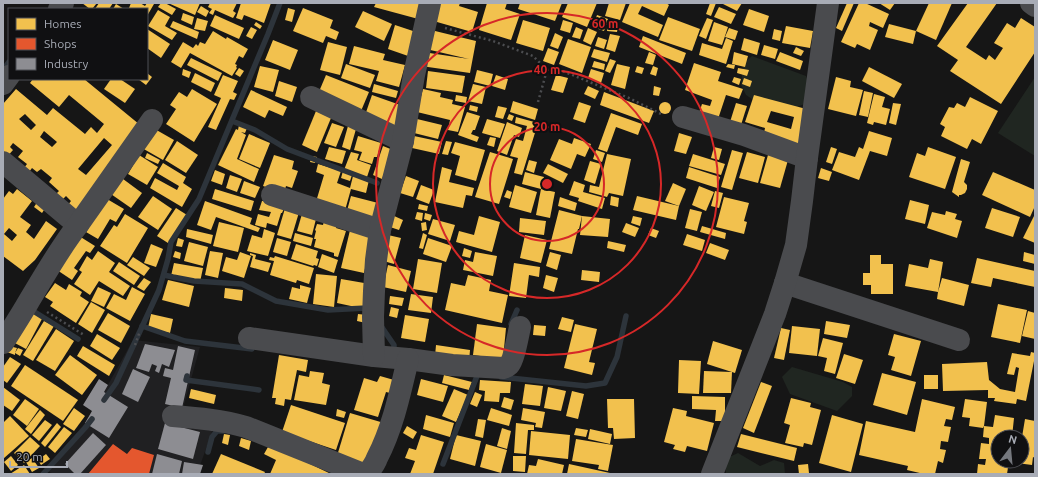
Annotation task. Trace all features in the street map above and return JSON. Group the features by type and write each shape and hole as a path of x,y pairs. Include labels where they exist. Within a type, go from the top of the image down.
{"street":[{"path":"712,474 773,319 786,283 796,245 828,3"},
{"path":"1031,3 1035,6"},
{"path":"374,356 374,291 380,230 403,141 404,102 428,13"},
{"path":"311,98 403,141"},
{"path":"673,116 744,135 807,158"},
{"path":"3,343 40,280 152,120"},
{"path":"3,162 78,225"},
{"path":"272,195 380,230"},
{"path":"786,283 959,340"},
{"path":"249,338 374,356 452,365 503,368 508,367 513,358 520,327"},
{"path":"367,474 377,459 387,436 399,400 408,359"},
{"path":"173,416 231,422 364,474"}],"path":[{"path":"428,13 493,41 533,56 547,70"},
{"path":"547,70 555,68 673,116"},
{"path":"538,102 547,70"},
{"path":"29,301 84,335"},
{"path":"135,346 140,331"}],"shaded area":[{"path":"752,56 806,76 809,102 790,110 752,99 746,95 741,85 743,64"},
{"path":"1035,77 1035,156 998,133"},
{"path":"133,340 200,347 182,412 213,429 197,474 54,474 45,470 85,423"},
{"path":"792,367 843,382 852,387 852,396 837,411 790,394 782,377"},
{"path":"738,453 760,466 774,460 784,463 785,474 726,474 725,459"}],"building: Homes":[{"path":"82,3 97,3 93,8 89,8"},
{"path":"99,3 113,3 110,8 96,8"},
{"path":"131,3 140,3 145,6 147,3 154,4 148,14 148,8 129,8"},
{"path":"161,3 165,3 176,9 172,15 158,7"},
{"path":"168,3 200,3 195,15"},
{"path":"210,3 237,3 233,11 236,13 233,18 215,10 213,15 209,13 212,9 208,7"},
{"path":"241,3 271,3 264,23 244,15 242,20 236,18"},
{"path":"376,3 427,3 422,20 374,7"},
{"path":"435,3 460,3 459,6 478,12 472,32 430,20"},
{"path":"487,3 507,3 505,9 520,14 511,40 479,30"},
{"path":"520,3 562,3 555,21 518,9"},
{"path":"568,3 597,3 587,27 562,17"},
{"path":"609,3 626,3 620,20 605,16"},
{"path":"630,3 666,3 669,5 664,16 642,6 638,14 663,25 658,37 622,22"},
{"path":"710,3 716,3 711,16 706,14"},
{"path":"721,3 742,3 737,11"},
{"path":"847,3 854,3 842,31 836,28"},
{"path":"859,3 865,3 889,14 883,28 870,22 869,26 878,30 870,50 857,44 855,48 841,42"},
{"path":"879,3 895,3 890,10"},
{"path":"929,3 952,3 936,40 916,31"},
{"path":"968,3 997,3 966,47 986,60 989,55 995,60 1003,48 994,43 1007,23 1015,28 1021,18 1035,27 1035,52 1001,104 950,71 958,60 937,46"},
{"path":"116,4 122,8 114,8"},
{"path":"201,6 209,11 206,17 197,12"},
{"path":"719,7 736,14 731,24 714,17"},
{"path":"288,8 295,10 292,22 285,20"},
{"path":"303,8 333,20 330,28 339,32 336,40 326,36 323,43 293,31"},
{"path":"749,9 769,16 764,32 743,25"},
{"path":"158,10 170,17 165,26 177,33 172,40 148,26"},
{"path":"363,11 392,24 384,41 355,27"},
{"path":"183,13 194,17 192,25 181,20"},
{"path":"215,15 244,28 239,39 210,26"},
{"path":"597,15 608,19 604,31 593,27"},
{"path":"668,17 700,29 692,51 659,40"},
{"path":"197,18 208,21 205,31 194,29"},
{"path":"707,18 713,20 706,39 699,36"},
{"path":"523,20 550,28 543,51 516,43"},
{"path":"563,20 573,23 570,33 560,30"},
{"path":"173,21 199,32 197,39 170,27"},
{"path":"256,22 262,26 260,29 254,25"},
{"path":"714,22 728,27 722,45 708,41"},
{"path":"608,24 618,26 617,32 607,31"},
{"path":"889,24 916,31 913,44 885,37"},
{"path":"395,25 419,33 411,57 388,49"},
{"path":"786,26 813,31 810,48 782,43"},
{"path":"251,27 257,30 252,39 246,36"},
{"path":"576,27 583,30 580,39 572,37"},
{"path":"588,28 597,32 591,45 583,41"},
{"path":"729,28 738,31 735,40 725,37"},
{"path":"774,29 782,31 780,41 772,39"},
{"path":"148,30 170,44 161,58 148,49"},
{"path":"431,30 476,41 470,73 421,66 423,52 469,59 426,49"},
{"path":"213,31 248,49 243,58 239,56 235,64 237,65 237,68 232,76 190,53 181,68 171,62 183,42 193,48 196,44 198,46 200,42 205,44"},
{"path":"555,33 563,37 558,49 550,46"},
{"path":"610,34 620,36 615,52 606,49"},
{"path":"643,36 686,53 682,64 639,47"},
{"path":"598,37 607,40 604,49 595,46"},
{"path":"726,38 733,41 726,64 699,55 702,43 722,49"},
{"path":"744,38 760,43 757,55 741,50"},
{"path":"568,39 591,47 582,73 559,64"},
{"path":"273,40 298,50 290,70 265,60"},
{"path":"328,42 347,47 340,75 320,70"},
{"path":"764,45 778,49 775,59 761,55"},
{"path":"354,46 385,54 383,60 405,65 399,87 376,81 379,71 349,64"},
{"path":"796,47 804,51 801,56 793,53"},
{"path":"548,48 559,52 554,65 543,61"},
{"path":"594,49 610,53 607,62 591,57"},
{"path":"649,52 656,55 653,65 645,63"},
{"path":"734,52 748,56 745,67 732,64"},
{"path":"780,52 803,61 800,70 776,61"},
{"path":"191,58 222,73 218,81 187,65"},
{"path":"610,59 616,61 610,73 605,71"},
{"path":"594,61 605,64 604,70 592,67"},
{"path":"694,63 721,72 718,81 743,89 739,99 726,95 718,119 699,113 702,104 710,106 712,100 685,90"},
{"path":"346,64 375,75 370,88 341,78"},
{"path":"617,64 630,67 625,89 611,85"},
{"path":"728,64 735,65 734,69 726,67"},
{"path":"260,66 279,70 273,92 254,87"},
{"path":"637,66 644,68 642,74 635,72"},
{"path":"653,66 658,68 656,76 650,74"},
{"path":"869,67 902,84 894,98 862,81"},
{"path":"239,68 244,71 240,77 235,74"},
{"path":"738,68 749,70 747,76 737,73"},
{"path":"183,69 191,72 189,78 182,75"},
{"path":"591,69 604,73 601,83 588,78"},
{"path":"477,70 493,74 490,86 474,82"},
{"path":"428,71 465,76 462,93 426,88"},
{"path":"195,73 215,83 211,92 191,82"},
{"path":"148,74 152,77 146,85 139,80 148,80"},
{"path":"223,75 238,81 233,92 237,94 234,100 230,99 216,130 208,127 221,98 214,95"},
{"path":"326,75 369,92 361,111 318,94"},
{"path":"496,75 508,79 505,90 492,86"},
{"path":"556,75 568,78 563,93 551,90"},
{"path":"734,77 741,79 739,85 732,82"},
{"path":"836,77 851,81 850,87 863,90 856,116 828,109"},
{"path":"744,78 752,81 750,87 742,84"},
{"path":"32,80 85,80 145,129 73,215 65,209 71,201 66,196 62,200 55,195 59,191 49,182 52,178 41,169 37,172 32,168 29,172 24,168 27,164 18,157 23,151 13,143 10,147 13,150 6,158 3,155 3,104 16,89 47,115 53,108 85,134 91,127 97,133 104,124 69,95 59,107 30,83","holes":["25,114 36,125 31,130 19,119","44,131 57,142 52,147 40,137","104,138 112,145 86,175 78,169"]},
{"path":"110,80 122,80 135,89 125,103 104,89"},
{"path":"279,81 297,87 292,102 275,96"},
{"path":"374,84 398,91 396,98 372,92"},
{"path":"473,84 486,87 482,104 468,101"},
{"path":"588,86 599,91 595,99 584,94"},
{"path":"654,86 661,88 659,96 653,95"},
{"path":"192,89 217,104 194,142 166,124 176,109 170,105 179,92 187,97"},
{"path":"423,89 441,93 440,97 453,100 452,104 465,107 458,132 448,130 450,120 417,112"},
{"path":"251,90 287,107 283,116 269,110 265,118 243,107"},
{"path":"864,91 873,93 868,117 859,115"},
{"path":"604,92 654,111 649,123 600,105"},
{"path":"874,94 885,97 882,107 890,109 886,125 874,122 873,125 867,123"},
{"path":"372,95 403,106 394,129 364,118"},
{"path":"456,95 467,97 466,103 455,101"},
{"path":"754,95 810,110 800,147 763,138 765,128 745,122","holes":["771,111 794,117 791,129 767,122"]},
{"path":"970,97 998,111 981,144 972,139 967,149 941,136 945,127 940,124 949,107 954,108 957,103 965,107"},
{"path":"513,101 538,109 535,120 510,112"},
{"path":"579,102 591,106 585,123 573,119"},
{"path":"663,102 667,102 671,108 667,114 663,114 659,110 659,106"},
{"path":"736,103 747,106 740,128 729,125"},
{"path":"893,103 901,104 896,125 889,123"},
{"path":"470,105 478,107 477,112 469,110"},
{"path":"498,106 507,108 503,119 495,117"},
{"path":"316,111 331,118 317,152 302,145"},
{"path":"467,112 480,116 475,130 473,130 471,134 479,137 477,142 458,135"},
{"path":"611,113 642,124 638,135 616,127 607,152 598,149"},
{"path":"509,114 514,116 512,121 507,119"},
{"path":"516,117 538,123 522,175 514,173 518,158 510,156 516,139 523,141 527,126 515,123"},
{"path":"417,119 442,125 438,139 414,133"},
{"path":"487,119 505,124 500,138 482,133"},
{"path":"507,122 522,128 519,137 514,135 507,155 497,151"},
{"path":"332,123 344,127 336,147 324,143"},
{"path":"239,125 247,128 245,133 241,132 246,135 237,159 259,169 254,182 218,165 236,129 238,130"},
{"path":"348,126 356,129 350,150 342,147"},
{"path":"153,128 174,140 163,160 142,148"},
{"path":"869,131 892,138 887,156 870,151 859,180 832,170 839,152 855,157 859,147 863,149"},
{"path":"679,133 692,137 686,154 674,151"},
{"path":"249,134 270,143 260,168 239,159"},
{"path":"358,136 381,143 377,157 374,157 372,164 359,160 362,152 354,150"},
{"path":"414,136 442,142 439,154 412,148"},
{"path":"490,137 496,138 494,147 487,145"},
{"path":"574,138 591,144 585,157 577,154 571,169 550,160 559,139 572,144"},
{"path":"177,141 198,155 186,173 165,160"},
{"path":"446,141 452,142 448,155 442,154"},
{"path":"455,142 485,150 476,181 455,175 460,156 451,153"},
{"path":"383,146 393,150 382,179 373,175"},
{"path":"329,147 346,151 342,164 325,159"},
{"path":"714,147 722,149 719,160 711,158"},
{"path":"831,147 837,149 832,164 826,162"},
{"path":"928,147 956,157 945,189 909,177 917,153 925,156"},
{"path":"596,150 605,153 602,162 593,159"},
{"path":"732,150 743,153 732,190 721,187"},
{"path":"351,152 359,154 357,160 371,165 367,177 344,170"},
{"path":"490,152 513,159 499,204 475,197"},
{"path":"747,152 765,157 758,183 739,178"},
{"path":"147,153 160,160 158,164 145,158"},
{"path":"607,154 631,159 623,196 609,193 607,197 589,192 590,185 599,187"},
{"path":"693,154 725,164 721,175 689,166"},
{"path":"139,155 158,167 147,185 128,174"},
{"path":"274,155 294,161 292,169 298,171 292,188 286,186 284,193 263,186"},
{"path":"768,155 788,160 780,188 760,183"},
{"path":"312,156 317,157 315,163 310,162"},
{"path":"961,159 970,162 964,182 967,185 967,189 965,193 959,195 959,197 952,192"},
{"path":"529,160 537,162 534,173 526,170"},
{"path":"590,161 601,164 595,184 584,180"},
{"path":"163,163 186,177 183,183 192,189 182,207 150,188 155,178 177,190 179,186 157,173"},
{"path":"318,164 341,171 337,183 350,188 353,176 369,180 366,193 351,189 344,214 315,205 324,175 316,172"},
{"path":"548,164 568,174 563,183 543,173"},
{"path":"442,167 452,170 449,182 474,188 472,196 466,195 463,208 435,202"},
{"path":"689,167 720,177 717,188 686,178"},
{"path":"821,168 832,172 829,181 818,178"},
{"path":"215,170 225,174 222,185 211,181"},
{"path":"343,171 352,175 350,181 341,178"},
{"path":"525,172 544,177 541,189 522,184"},
{"path":"993,172 1035,190 1035,206 1030,217 982,195"},
{"path":"230,175 242,179 237,192 226,188"},
{"path":"119,176 142,193 131,208 108,192"},
{"path":"406,176 419,181 413,197 400,193"},
{"path":"244,181 260,187 255,198 240,193"},
{"path":"574,181 585,185 583,192 605,198 602,209 578,201 579,198 569,195"},
{"path":"673,183 686,189 679,206 665,201"},
{"path":"421,185 434,190 429,204 416,199"},
{"path":"515,185 537,192 531,213 509,207"},
{"path":"699,186 714,192 706,211 692,205"},
{"path":"17,189 32,201 20,217 31,225 26,232 34,239 46,221 57,229 35,260 23,271 3,256 3,199 9,191 13,194","holes":["9,228 17,235 12,241 4,234"]},
{"path":"215,189 254,201 251,211 212,199"},
{"path":"541,189 555,192 550,218 536,215"},
{"path":"507,190 512,192 510,199 504,197"},
{"path":"715,191 723,193 719,208 711,206"},
{"path":"153,196 172,209 158,230 138,217"},
{"path":"351,196 382,204 375,226 345,218"},
{"path":"611,196 619,198 618,207 610,205"},
{"path":"637,196 679,206 676,220 633,210"},
{"path":"560,197 577,203 575,211 558,206"},
{"path":"724,197 749,203 744,221 747,222 744,234 716,227"},
{"path":"107,199 124,209 116,222 110,219 98,239 86,232"},
{"path":"910,200 929,205 925,224 905,219"},
{"path":"38,201 46,207 42,213 34,207"},
{"path":"205,201 252,218 250,224 260,228 258,232 216,217 211,230 197,225"},
{"path":"262,201 286,204 281,213 277,226 267,223 266,228 255,225 258,214 269,217 271,212 259,210"},
{"path":"419,204 428,206 427,211 418,209"},
{"path":"286,205 300,209 291,239 277,235"},
{"path":"176,208 187,215 168,243 157,236"},
{"path":"992,208 1020,217 1013,237 985,228"},
{"path":"690,209 702,212 697,231 685,228"},
{"path":"559,210 582,216 572,254 549,249"},
{"path":"946,211 957,214 955,219 962,221 957,238 927,228 932,212 945,215"},
{"path":"417,212 423,213 422,221 415,219"},
{"path":"425,213 432,215 430,221 424,219"},
{"path":"125,214 148,228 127,263 100,246 114,225 117,227"},
{"path":"302,214 316,219 312,235 297,231"},
{"path":"1035,214 1035,243 1023,238"},
{"path":"392,215 403,220 399,230 387,226"},
{"path":"479,216 500,222 492,252 456,242 459,231 474,235"},
{"path":"582,216 610,219 608,237 580,235"},
{"path":"633,216 642,218 640,226 631,223"},
{"path":"520,218 546,221 544,235 519,232"},
{"path":"433,219 455,225 450,241 428,234"},
{"path":"324,221 337,225 336,228 346,231 338,257 334,256 334,253 314,247 316,239 314,239 315,230 317,224 323,225"},
{"path":"219,222 244,228 238,252 213,246"},
{"path":"426,222 427,230 422,231 421,223"},
{"path":"626,223 639,228 635,237 622,232"},
{"path":"351,226 373,231 364,273 341,268"},
{"path":"702,226 726,233 725,239 700,232"},
{"path":"651,228 659,231 656,238 648,235"},
{"path":"187,229 213,235 211,244 186,237"},
{"path":"264,229 275,233 268,256 247,251 252,235 262,238"},
{"path":"295,233 313,238 311,246 293,241"},
{"path":"423,233 427,235 423,249 419,248"},
{"path":"687,234 705,240 702,251 683,245"},
{"path":"388,235 401,238 394,264 380,260"},
{"path":"525,235 547,240 541,263 520,258"},
{"path":"79,236 95,246 90,253 86,251 74,268 78,271 72,280 57,270"},
{"path":"178,238 184,240 182,247 176,246"},
{"path":"277,238 291,242 287,256 273,252"},
{"path":"428,238 452,246 446,262 423,254"},
{"path":"608,241 626,245 624,252 607,248"},
{"path":"189,242 208,247 203,266 184,261"},
{"path":"710,243 729,250 725,260 706,253"},
{"path":"151,244 163,249 156,267 144,263"},
{"path":"296,244 318,251 316,258 319,259 317,266 291,259"},
{"path":"464,248 472,251 470,258 462,256"},
{"path":"98,251 115,263 109,272 130,286 123,296 99,281 90,295 74,284 82,272 79,270 87,256 92,260"},
{"path":"175,251 181,253 180,259 173,257"},
{"path":"210,251 223,253 218,278 205,275"},
{"path":"240,252 251,256 244,278 222,271 226,257 237,260"},
{"path":"475,252 497,256 493,276 463,270 465,260 473,262"},
{"path":"550,252 561,255 557,270 546,266"},
{"path":"1024,252 1035,255 1035,264 1023,261"},
{"path":"250,253 256,255 255,259 271,263 268,272 250,267 253,256 250,255"},
{"path":"322,254 338,260 334,273 318,267"},
{"path":"870,255 881,255 881,264 893,264 893,294 871,294 871,285 863,285 863,273 870,273"},
{"path":"275,256 314,268 309,284 297,280 296,283 270,275 274,261 269,260 270,257 274,258"},
{"path":"133,257 150,268 144,276 127,265"},
{"path":"977,258 1035,271 1035,287 993,278 991,287 971,283"},
{"path":"418,259 442,263 437,293 413,289"},
{"path":"930,259 943,262 938,292 905,286 909,264 928,268"},
{"path":"119,262 140,276 134,285 113,271"},
{"path":"174,263 203,268 200,282 171,276"},
{"path":"514,263 540,267 539,277 529,275 526,298 509,296"},
{"path":"388,265 411,271 406,292 383,287"},
{"path":"582,270 600,272 599,282 581,280"},
{"path":"316,274 337,276 334,307 313,304"},
{"path":"468,275 491,280 489,291 508,295 502,323 445,310 451,283 465,286"},
{"path":"546,275 558,278 554,292 543,288"},
{"path":"144,278 151,282 144,291 137,287"},
{"path":"942,278 969,285 964,306 937,299"},
{"path":"341,279 370,284 365,309 337,303"},
{"path":"168,280 194,286 189,307 162,300"},
{"path":"55,283 66,290 69,284 82,292 80,296 89,302 76,323 50,306 53,302 45,297"},
{"path":"300,285 311,288 307,303 289,299 292,287 300,289"},
{"path":"98,287 111,293 104,307 91,301"},
{"path":"132,287 145,294 130,321 106,308 114,294 126,300"},
{"path":"225,288 243,290 242,301 224,298"},
{"path":"411,294 433,297 431,313 408,310"},
{"path":"390,296 404,298 402,306 389,304"},
{"path":"91,302 105,310 92,333 78,324"},
{"path":"998,304 1027,310 1020,343 991,337"},
{"path":"391,307 399,309 397,318 389,316"},
{"path":"30,311 43,317 26,349 13,342"},
{"path":"1028,311 1035,313 1035,339 1022,336"},
{"path":"108,313 130,326 121,343 98,330"},
{"path":"151,314 173,319 170,333 148,328"},
{"path":"358,314 367,315 366,323 357,321"},
{"path":"405,315 429,319 425,342 401,338"},
{"path":"562,317 574,320 571,332 558,329"},
{"path":"44,321 54,326 33,361 23,355"},
{"path":"826,321 850,325 847,338 824,334"},
{"path":"477,324 506,328 503,359 473,355"},
{"path":"575,324 597,329 589,362 595,363 592,375 564,368"},
{"path":"534,325 546,326 545,336 533,335"},
{"path":"792,326 820,329 817,356 789,353"},
{"path":"781,328 790,330 784,360 774,358"},
{"path":"56,329 74,341 55,371 36,360"},
{"path":"97,334 120,348 112,360 90,346"},
{"path":"894,334 921,341 911,376 891,370 895,357 888,355"},
{"path":"823,338 843,343 835,374 824,371 827,358 818,356"},
{"path":"713,341 742,350 735,373 707,364"},
{"path":"436,345 470,350 469,361 435,356"},
{"path":"9,346 17,348 15,355 7,352"},
{"path":"83,346 115,365 109,376 77,356"},
{"path":"18,348 23,350 20,356 15,353"},
{"path":"1031,352 1035,353 1035,356 1026,401 1017,399 1016,404 994,401 995,398 988,398 988,390 943,391 942,364 987,362 989,380 1000,389 1015,392 1019,368 1016,367 1014,375 1007,374 1012,353 1030,356"},
{"path":"844,354 863,360 855,384 836,378"},
{"path":"70,355 97,375 82,395 55,375"},
{"path":"279,355 308,360 306,372 297,370 291,400 285,399 284,406 275,404 276,398 272,398"},
{"path":"10,357 21,364 7,383 3,380 3,367"},
{"path":"679,360 701,361 699,394 678,393"},
{"path":"25,365 78,400 63,421 11,386"},
{"path":"310,371 324,373 322,383 330,385 326,405 294,400 299,375 309,377"},
{"path":"704,371 732,372 731,393 703,393"},
{"path":"882,373 916,382 907,415 873,405"},
{"path":"444,375 472,382 469,390 442,383"},
{"path":"924,375 938,375 938,389 924,389"},
{"path":"380,376 394,380 390,393 386,392 378,417 354,410 364,378 377,382"},
{"path":"421,379 448,386 443,402 417,395"},
{"path":"480,380 511,382 510,393 500,393 499,402 484,401 485,391 479,390"},
{"path":"761,382 772,386 754,433 743,428"},
{"path":"525,384 543,386 540,406 522,404"},
{"path":"3,387 20,400 12,411 3,405"},
{"path":"548,387 566,391 561,411 544,408"},
{"path":"191,389 216,395 214,404 189,398"},
{"path":"454,389 468,395 456,422 442,416"},
{"path":"572,391 584,394 578,419 566,416"},
{"path":"475,392 482,395 477,407 470,404"},
{"path":"692,396 725,397 725,421 715,421 716,410 692,409"},
{"path":"504,397 514,400 511,410 501,407"},
{"path":"791,398 811,403 810,407 821,410 812,445 804,443 803,447 785,443 790,425 784,423"},
{"path":"25,399 39,409 27,426 13,415"},
{"path":"607,399 634,399 635,438 614,439 613,428 608,428"},
{"path":"922,399 955,407 952,420 946,419 944,426 951,427 948,442 941,441 940,449 946,450 943,463 938,461 935,474 924,474 907,470 908,466 859,455 866,421 915,432"},
{"path":"965,399 987,402 983,428 969,426 970,418 962,417"},
{"path":"291,405 345,423 336,450 282,432"},
{"path":"74,408 85,416 74,431 63,424"},
{"path":"491,408 512,415 509,426 487,420"},
{"path":"523,408 545,412 542,428 535,427 536,423 521,420"},
{"path":"673,408 687,411 686,416 714,423 707,451 687,446 685,452 673,449 675,445 664,442"},
{"path":"337,409 346,412 344,418 336,416"},
{"path":"40,410 45,415 31,434 25,429"},
{"path":"350,413 384,423 365,464 337,456"},
{"path":"426,415 454,423 450,437 423,429"},
{"path":"832,415 863,424 851,472 819,463"},
{"path":"995,415 1014,418 1013,429 990,429 990,469 1008,469 1007,474 977,474 978,464 985,465 986,459 979,459 981,443 989,444 989,438 983,437 984,426 993,427"},
{"path":"10,416 29,436 3,459 3,423"},
{"path":"478,419 486,420 483,438 475,436"},
{"path":"1025,419 1035,421 1035,458 1033,457 1032,465 1030,465 1030,429 1023,429"},
{"path":"45,420 52,425 39,441 32,435"},
{"path":"57,423 61,427 45,447 41,443"},
{"path":"516,423 534,425 534,430 528,430 526,454 514,453"},
{"path":"407,426 417,432 413,439 403,433"},
{"path":"64,427 72,433 55,453 48,447"},
{"path":"502,428 511,431 507,449 497,446"},
{"path":"576,428 588,430 586,437 574,435"},
{"path":"590,429 612,434 610,444 588,439"},
{"path":"531,431 570,435 568,459 529,455"},
{"path":"224,434 230,435 228,445 222,443"},
{"path":"741,434 797,448 794,461 737,447"},
{"path":"421,435 444,442 433,474 410,474 415,461 405,458 409,448 416,450"},
{"path":"456,435 481,441 475,466 450,459"},
{"path":"30,437 40,446 24,463 14,453"},
{"path":"241,438 251,441 249,450 239,446"},
{"path":"576,439 613,445 608,471 598,469 599,465 572,461"},
{"path":"486,444 507,450 501,473 480,467"},
{"path":"268,447 281,450 331,474 270,474 276,460 264,454"},
{"path":"46,454 50,459 41,465 38,460"},
{"path":"221,454 265,472 264,474 212,474"},
{"path":"11,456 18,465 11,471 4,462"},
{"path":"513,456 526,456 525,472 513,471"},
{"path":"32,458 39,468 32,472 26,462"},
{"path":"538,459 564,465 562,474 527,474 529,465 536,466"},
{"path":"569,464 610,473 610,474 567,474"},
{"path":"808,464 809,473 799,474 798,465"},
{"path":"24,465 30,474 10,474"}],"building: Shops":[{"path":"113,444 127,454 132,448 154,455 149,474 88,474"}],"building: Industry":[{"path":"145,344 175,350 169,367 162,364 159,373 155,371 157,366 152,364 149,372 136,368"},
{"path":"178,346 195,350 182,408 165,404 171,378 163,376 165,368 173,370"},
{"path":"133,369 150,377 138,402 122,394"},
{"path":"99,379 108,385 104,392 128,407 109,438 85,423 92,411 83,405"},
{"path":"165,423 200,432 193,459 158,449"},
{"path":"93,433 106,445 80,474 75,474 65,464"},
{"path":"157,454 182,461 179,474 152,474"},
{"path":"184,462 203,465 200,474 182,474"}],"waterway":[{"path":"104,400 116,383 159,290 168,259 171,242 199,199 280,3"},
{"path":"3,70 8,63"},
{"path":"232,121 255,130 287,149 377,183"},
{"path":"164,275 194,281 242,284 276,301 328,310 369,307"},
{"path":"30,309 78,339"},
{"path":"511,324 517,310"},
{"path":"501,377 586,386 605,383 617,357 626,316"},
{"path":"142,326 185,341 252,349"},
{"path":"381,326 394,345 394,353"},
{"path":"187,376 186,380 259,390"},
{"path":"443,464 477,376"},
{"path":"43,474 92,419"},
{"path":"208,452 212,437 217,431 223,431"}]}
